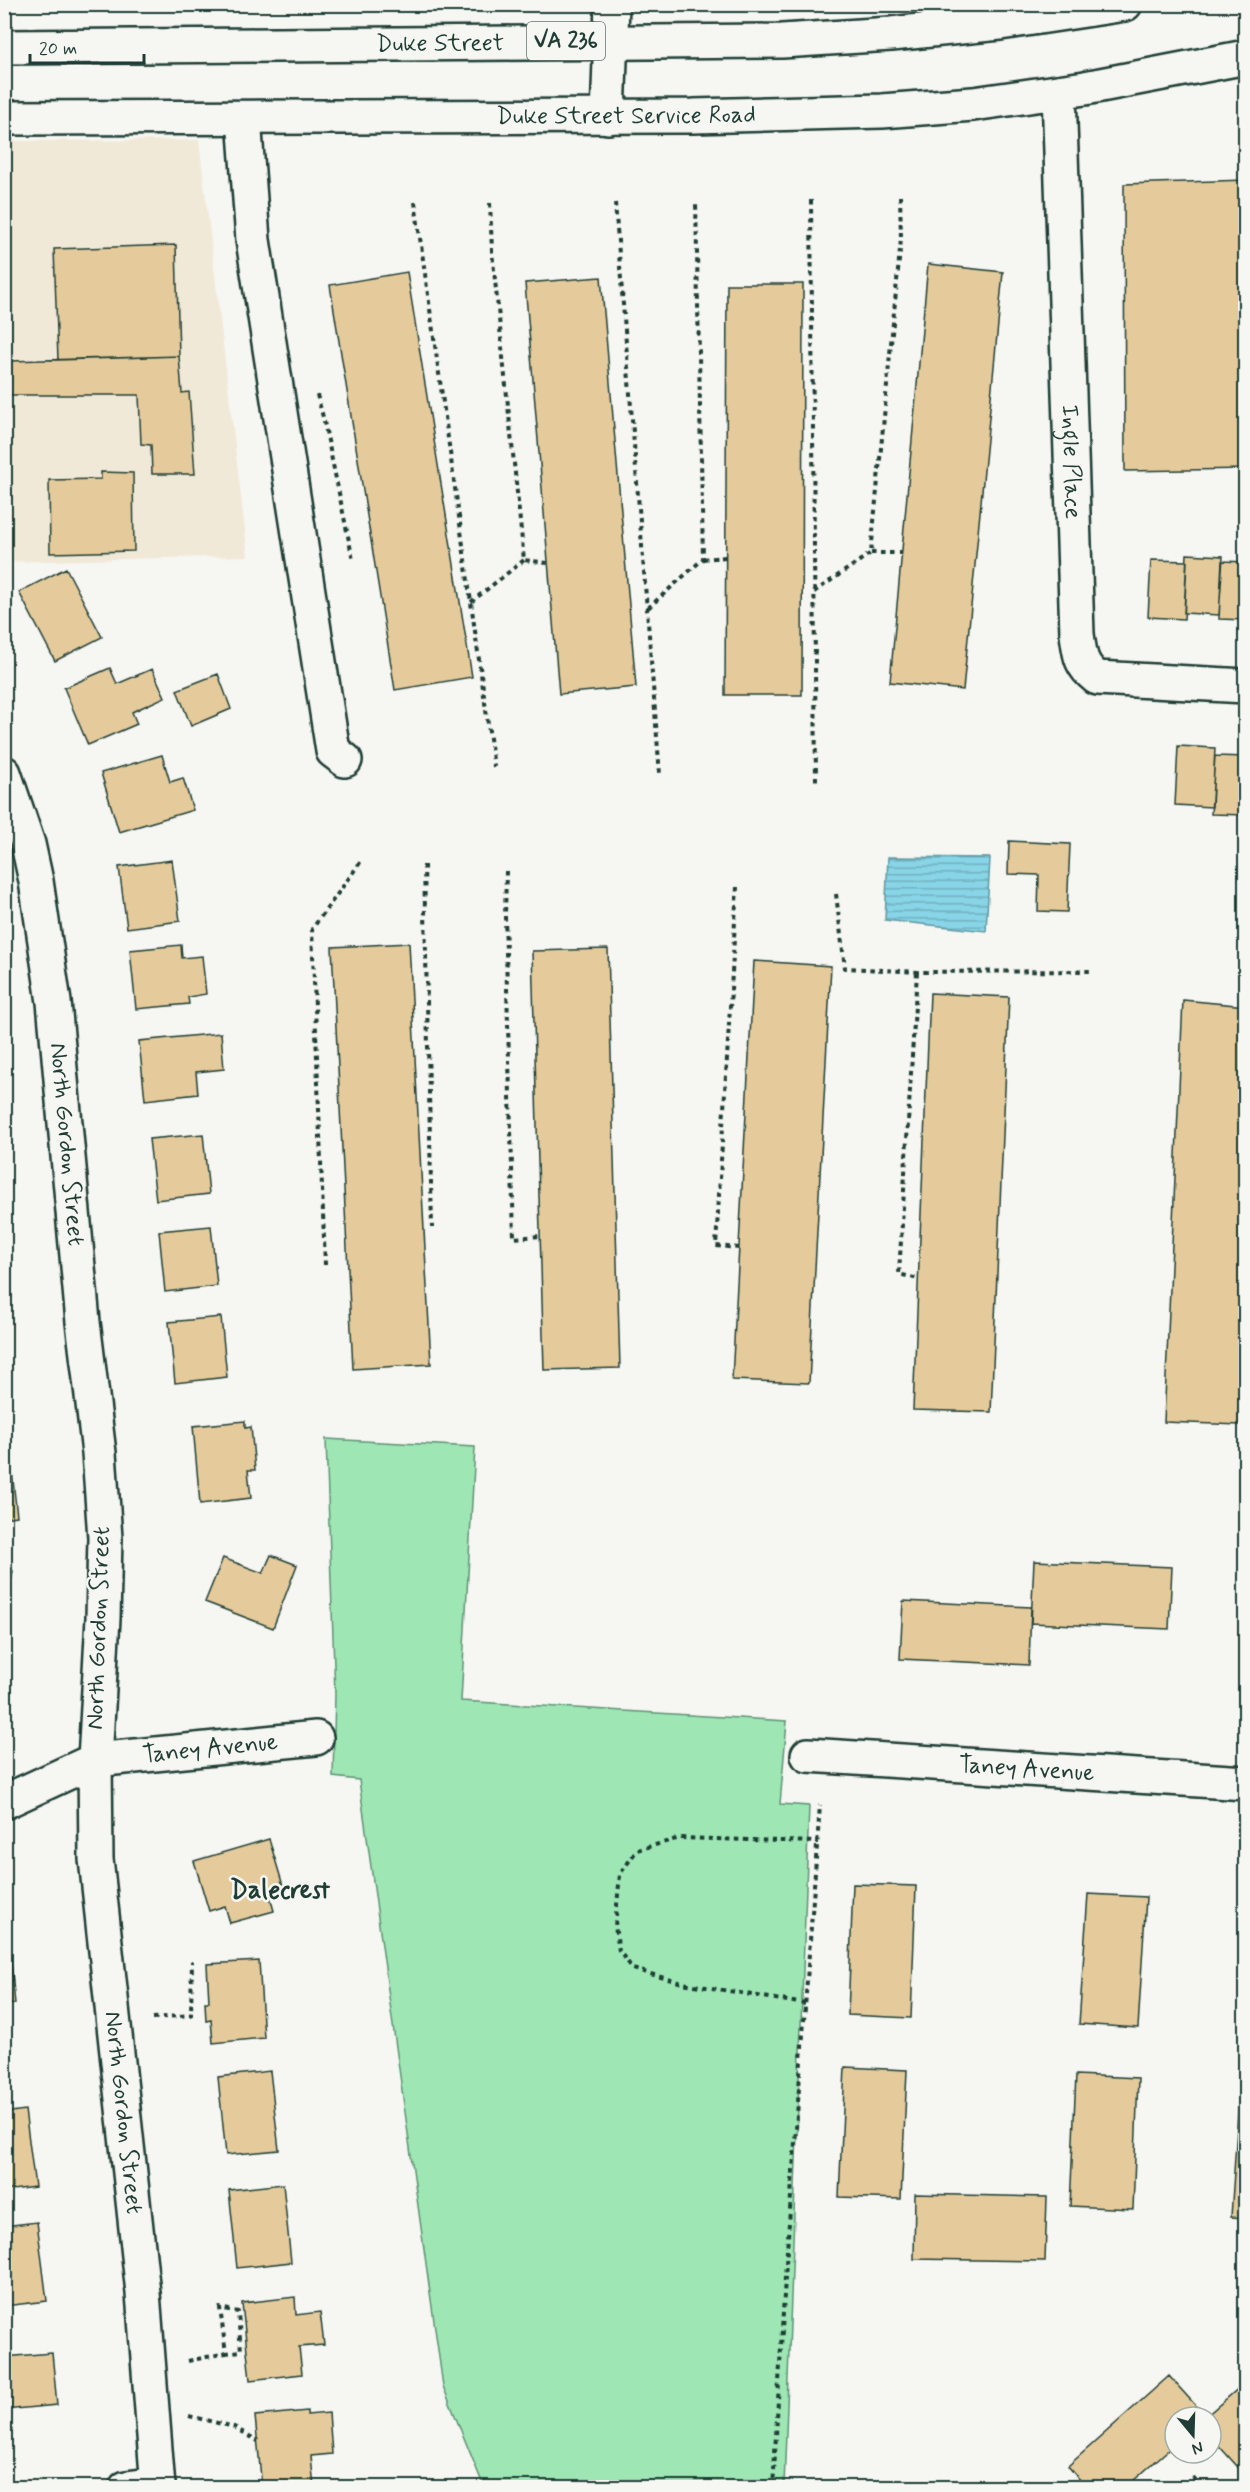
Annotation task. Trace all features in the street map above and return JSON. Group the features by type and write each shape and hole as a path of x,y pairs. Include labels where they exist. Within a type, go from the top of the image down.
{"street":[{"path":"608,117 612,4"},
{"name":"Duke Street","path":"4,47 782,41 891,34 1000,23 1125,4"},
{"name":"Duke Street Service Road","path":"4,118 608,117 882,111 973,104 1059,92 1245,57"},
{"name":"Ingle Place","path":"1059,92 1077,634 1081,657 1086,669 1097,678 1245,686"},
{"path":"244,118 253,240 327,716 333,751 345,760"},
{"name":"North Gordon Street","path":"4,773 28,844 54,1002 83,1322 99,1453 105,1538 95,1760 96,1859 143,2293 152,2416 147,2486"},
{"name":"Taney Avenue","path":"4,1802 95,1760 316,1738"},
{"name":"Taney Avenue","path":"808,1755 1245,1783"}],"path":[{"path":"871,553 901,239 900,194"},
{"path":"811,200 816,782"},
{"path":"415,202 494,767"},
{"path":"696,202 703,559"},
{"path":"490,203 492,251 524,560"},
{"path":"615,203 660,775"},
{"path":"814,592 871,553 902,553"},
{"path":"647,608 703,559 726,557"},
{"path":"471,602 524,560 548,563"},
{"path":"325,1265 312,929 362,860"},
{"path":"424,865 432,1228"},
{"path":"506,871 505,917 514,1238 541,1236"},
{"path":"737,887 716,1246 739,1248"},
{"path":"836,894 845,968 917,972 1092,971"},
{"path":"917,972 899,1274 918,1279"},
{"path":"773,2487 785,2277 820,1805"},
{"path":"805,2004 682,1983 633,1969 619,1951 615,1926 620,1874 637,1850 680,1838 818,1842"},
{"path":"153,2018 191,2015 192,1961"},
{"path":"188,2361 241,2351 238,2312 220,2308 226,2353"},
{"path":"152,2416 194,2416 234,2427 258,2441"},
{"path":"1177,2487 1194,2478 1202,2487"}],"shaded area":[{"path":"199,140 248,556 5,562 4,141"}],"green space":[{"path":"326,1439 475,1447 461,1701 787,1721 780,1804 809,1806 784,2487 484,2487 443,2386 359,1780 333,1777 335,1694"}],"water":[{"path":"888,857 990,858 986,931 885,920"}],"building":[{"path":"1246,180 1246,469 1125,471 1124,184"},
{"path":"176,245 179,356 58,360 54,249"},
{"path":"928,264 1003,272 963,690 890,682"},
{"path":"407,272 472,677 395,690 330,285"},
{"path":"601,277 636,687 559,694 525,283"},
{"path":"727,284 803,284 802,695 725,695"},
{"path":"179,356 182,393 189,392 195,474 152,474 151,445 141,444 139,395 9,395 10,361"},
{"path":"101,472 133,473 134,551 50,553 49,480 101,479"},
{"path":"1187,554 1223,556 1219,615 1184,613"},
{"path":"1151,560 1187,561 1184,619 1148,617"},
{"path":"1222,561 1246,562 1246,620 1219,619"},
{"path":"66,568 102,637 55,661 19,592"},
{"path":"110,668 117,684 152,669 165,697 132,712 137,724 88,745 64,688"},
{"path":"218,674 231,709 191,726 177,690"},
{"path":"1178,746 1215,748 1212,807 1175,805"},
{"path":"162,755 170,782 183,778 193,810 119,832 101,773"},
{"path":"1215,756 1246,757 1246,815 1211,814"},
{"path":"1009,841 1070,844 1067,912 1038,911 1039,875 1008,874"},
{"path":"172,860 180,921 127,928 119,867"},
{"path":"409,943 431,1364 353,1369 332,947"},
{"path":"181,945 182,958 202,956 206,994 188,997 189,1004 136,1009 130,950"},
{"path":"608,949 620,1368 544,1370 532,951"},
{"path":"754,961 831,966 809,1383 732,1380"},
{"path":"930,993 1009,997 991,1412 913,1410"},
{"path":"1183,1000 1246,1006 1246,1318 1240,1425 1164,1422"},
{"path":"221,1033 224,1069 196,1072 198,1094 145,1100 139,1041"},
{"path":"203,1134 209,1194 156,1200 149,1139"},
{"path":"211,1226 217,1286 165,1292 159,1231"},
{"path":"221,1317 227,1377 175,1383 169,1322"},
{"path":"4,1382 8,1421 4,1422"},
{"path":"245,1421 245,1428 251,1427 255,1470 248,1470 251,1498 200,1504 193,1426"},
{"path":"4,1453 10,1453 17,1516 4,1518"},
{"path":"271,1555 297,1565 273,1628 205,1602 223,1558 263,1573"},
{"path":"1034,1561 1172,1567 1169,1629 1031,1623"},
{"path":"4,1569 13,1571 4,1620"},
{"path":"903,1601 1031,1607 1029,1665 900,1659"},
{"path":"269,1839 284,1889 269,1893 274,1911 230,1923 225,1906 209,1911 194,1861"},
{"path":"853,1884 916,1886 911,2018 848,2015"},
{"path":"1088,1894 1146,1897 1138,2028 1079,2024"},
{"path":"4,1951 10,1951 15,2004 4,2005"},
{"path":"259,1961 264,2038 213,2043 211,2020 206,2021 205,2002 209,2002 207,1964"},
{"path":"1246,1965 1246,2030 1243,2030"},
{"path":"845,2067 907,2070 901,2199 839,2197"},
{"path":"270,2071 279,2150 226,2155 218,2077"},
{"path":"1076,2075 1138,2078 1133,2209 1070,2206"},
{"path":"1240,2082 1246,2083 1246,2218 1231,2217"},
{"path":"25,2110 35,2187 4,2191 4,2113"},
{"path":"283,2184 291,2262 237,2268 229,2190"},
{"path":"915,2194 1047,2197 1045,2261 914,2259"},
{"path":"37,2222 47,2301 4,2306 4,2226"},
{"path":"295,2297 296,2315 320,2312 324,2345 299,2347 302,2374 250,2380 242,2303"},
{"path":"52,2353 57,2405 4,2410 4,2357"},
{"path":"1169,2376 1195,2405 1163,2405 1163,2455 1125,2488 1087,2488 1068,2466"},
{"path":"1246,2382 1246,2476 1223,2450 1223,2405 1219,2405"},
{"path":"307,2411 307,2415 329,2413 332,2454 311,2456 314,2488 262,2488 255,2416"}],"district":[{"name":"Dalecrest","path":"280,1891"}]}
